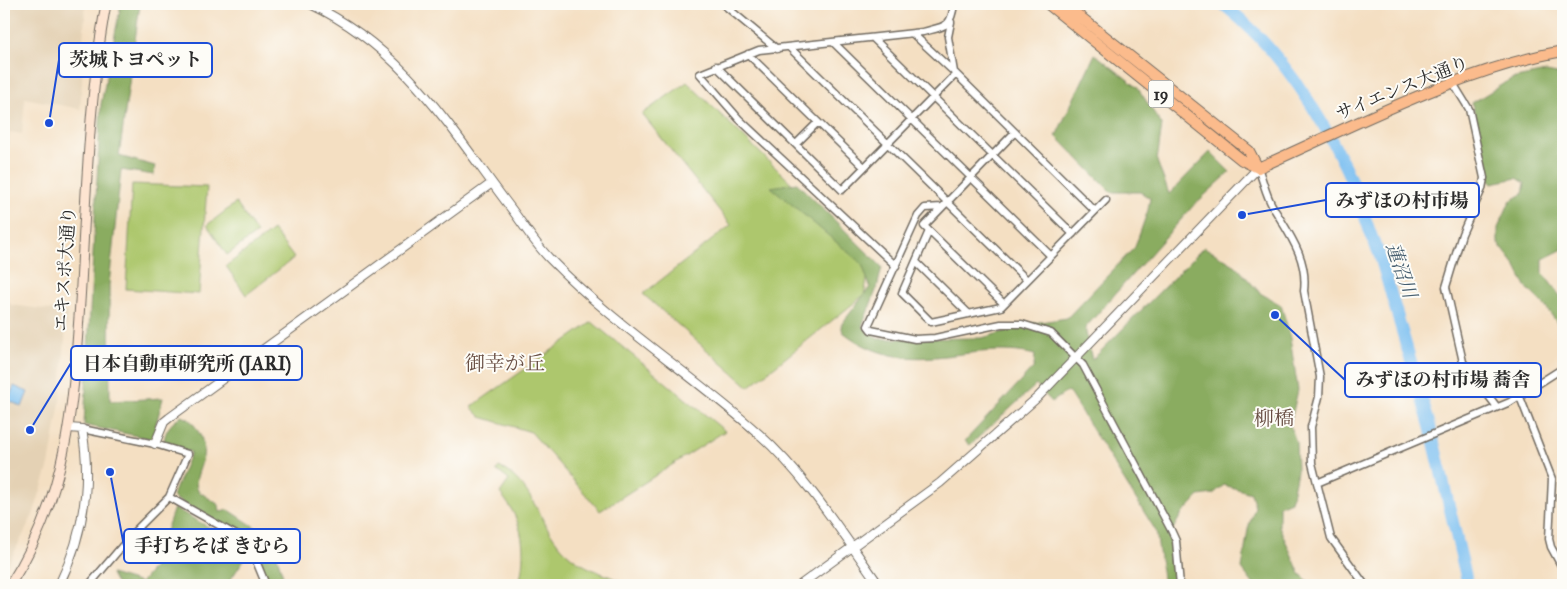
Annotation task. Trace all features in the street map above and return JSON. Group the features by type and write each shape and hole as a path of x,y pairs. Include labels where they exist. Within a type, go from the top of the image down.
{"main road":[{"name":"エキスポ大通り","path":"10,585 28,556 48,508 57,482 69,428 92,115 99,47 106,4"},
{"name":"19","path":"1048,4 1242,160 1258,168"},
{"name":"19","path":"1064,4 1249,152 1258,168"},
{"name":"サイエンス大通り","path":"1258,168 1453,83 1513,63 1563,51"}],"street":[{"path":"310,4 362,34 404,70 428,97 548,258 622,326 746,423 786,460 879,585"},
{"path":"724,4 777,48"},
{"path":"954,4 948,37 955,73"},
{"path":"896,266 739,119 700,74 760,50 913,34 948,25 951,22"},
{"path":"913,34 1096,211"},
{"path":"874,39 1073,234"},
{"path":"834,43 1051,256"},
{"path":"789,48 1027,280"},
{"path":"748,54 864,167"},
{"path":"716,66 842,190 955,73"},
{"path":"1453,83 1469,109 1484,178 1482,189 1462,234 1446,286 1463,362 1497,407"},
{"path":"796,144 818,122"},
{"path":"1004,304 924,226 1015,132"},
{"path":"800,585 971,457 1038,397 1077,359 1258,168 1272,206 1304,262 1306,278 1304,291 1320,377 1319,397 1311,427 1312,463 1331,538 1365,585"},
{"path":"155,444 164,422 169,418 492,183"},
{"path":"929,231 902,293 931,322 1001,307 1106,200"},
{"path":"942,207 925,208 921,212 868,326 871,330 915,339 935,338 1001,324 1022,324 1051,333 1083,365 1171,530 1176,541 1180,585"},
{"path":"916,262 969,314"},
{"path":"1317,483 1520,397 1563,368"},
{"path":"1520,397 1552,479 1549,539 1550,547 1563,569"},
{"path":"69,428 155,444 188,454 169,497 135,531 89,585"},
{"path":"60,585 74,547 83,513 87,472 82,430"},
{"path":"169,497 245,540 249,544 266,585"}],"shaded area":[{"path":"4,4 86,4 80,109 25,98 22,134 10,132 4,177"},
{"path":"4,294 11,305 67,312 60,402 49,465 33,515 8,565 4,564"}],"green space":[{"path":"121,4 140,4 119,156 155,166 154,175 121,170 109,285 110,401 163,398 152,439 84,425 101,104"},
{"path":"1095,54 1137,87 1162,125 1157,161 1169,194 1210,152 1230,172 1193,206 1085,328 1092,360 1204,247 1236,266 1260,293 1281,305 1289,332 1298,390 1290,425 1296,442 1297,471 1291,501 1279,506 1279,526 1300,574 1313,585 1254,585 1242,569 1248,529 1255,507 1251,493 1224,485 1213,494 1199,496 1181,515 1169,536 1179,585 1164,585 1156,531 1068,391 1052,402 1036,385 970,445 965,441 1034,367 1035,355 1010,351 916,358 892,355 868,347 843,332 841,325 870,287 862,264 771,187 797,183 882,267 877,288 862,326 878,339 982,338 1034,323 1067,318 1135,247 1148,210 1150,198 1140,192 1111,192 1056,136"},
{"path":"1546,72 1563,75 1563,249 1543,259 1543,273 1563,300 1563,331 1545,306 1526,287 1515,265 1498,243 1498,228 1510,201 1523,194 1525,183 1517,178 1492,183 1490,180 1472,103 1511,79"},
{"path":"687,82 871,260 864,295 749,387 643,294 731,225 642,114"},
{"path":"132,184 207,187 199,294 126,289"},
{"path":"236,203 257,233 227,255 207,225"},
{"path":"273,230 294,258 246,295 226,266"},
{"path":"592,322 725,431 600,511 531,432 481,417 471,407"},
{"path":"181,416 193,423 204,449 196,485 198,491 219,505 220,512 229,510 267,535 273,544 286,585 269,585 251,543 174,498 173,495 191,452 165,446 164,441 168,429"},
{"path":"499,467 510,474 528,493 554,538 570,556 586,566 628,585 519,585 523,560 522,536 514,515 500,493 509,480 496,470"},
{"path":"174,508 245,547 247,555 227,585 117,585 111,574 141,583 153,568"}],"water":[{"path":"14,386 28,392 22,407 8,400"}],"waterway":[{"name":"蓮沼川","path":"1223,4 1265,43 1300,88 1330,137 1355,189 1379,253 1430,426 1468,585"}],"place":[{"name":"茨城トヨペット","path":"49,123"},
{"name":"みずほの村市場","path":"1242,215"},
{"name":"みずほの村市場 蕎舎","path":"1275,315"},
{"name":"日本自動車研究所 (JARI)","path":"30,430"},
{"name":"手打ちそば きむら","path":"110,472"}],"district":[{"name":"御幸が丘","path":"505,363"},
{"name":"柳橋","path":"1274,418"}]}
